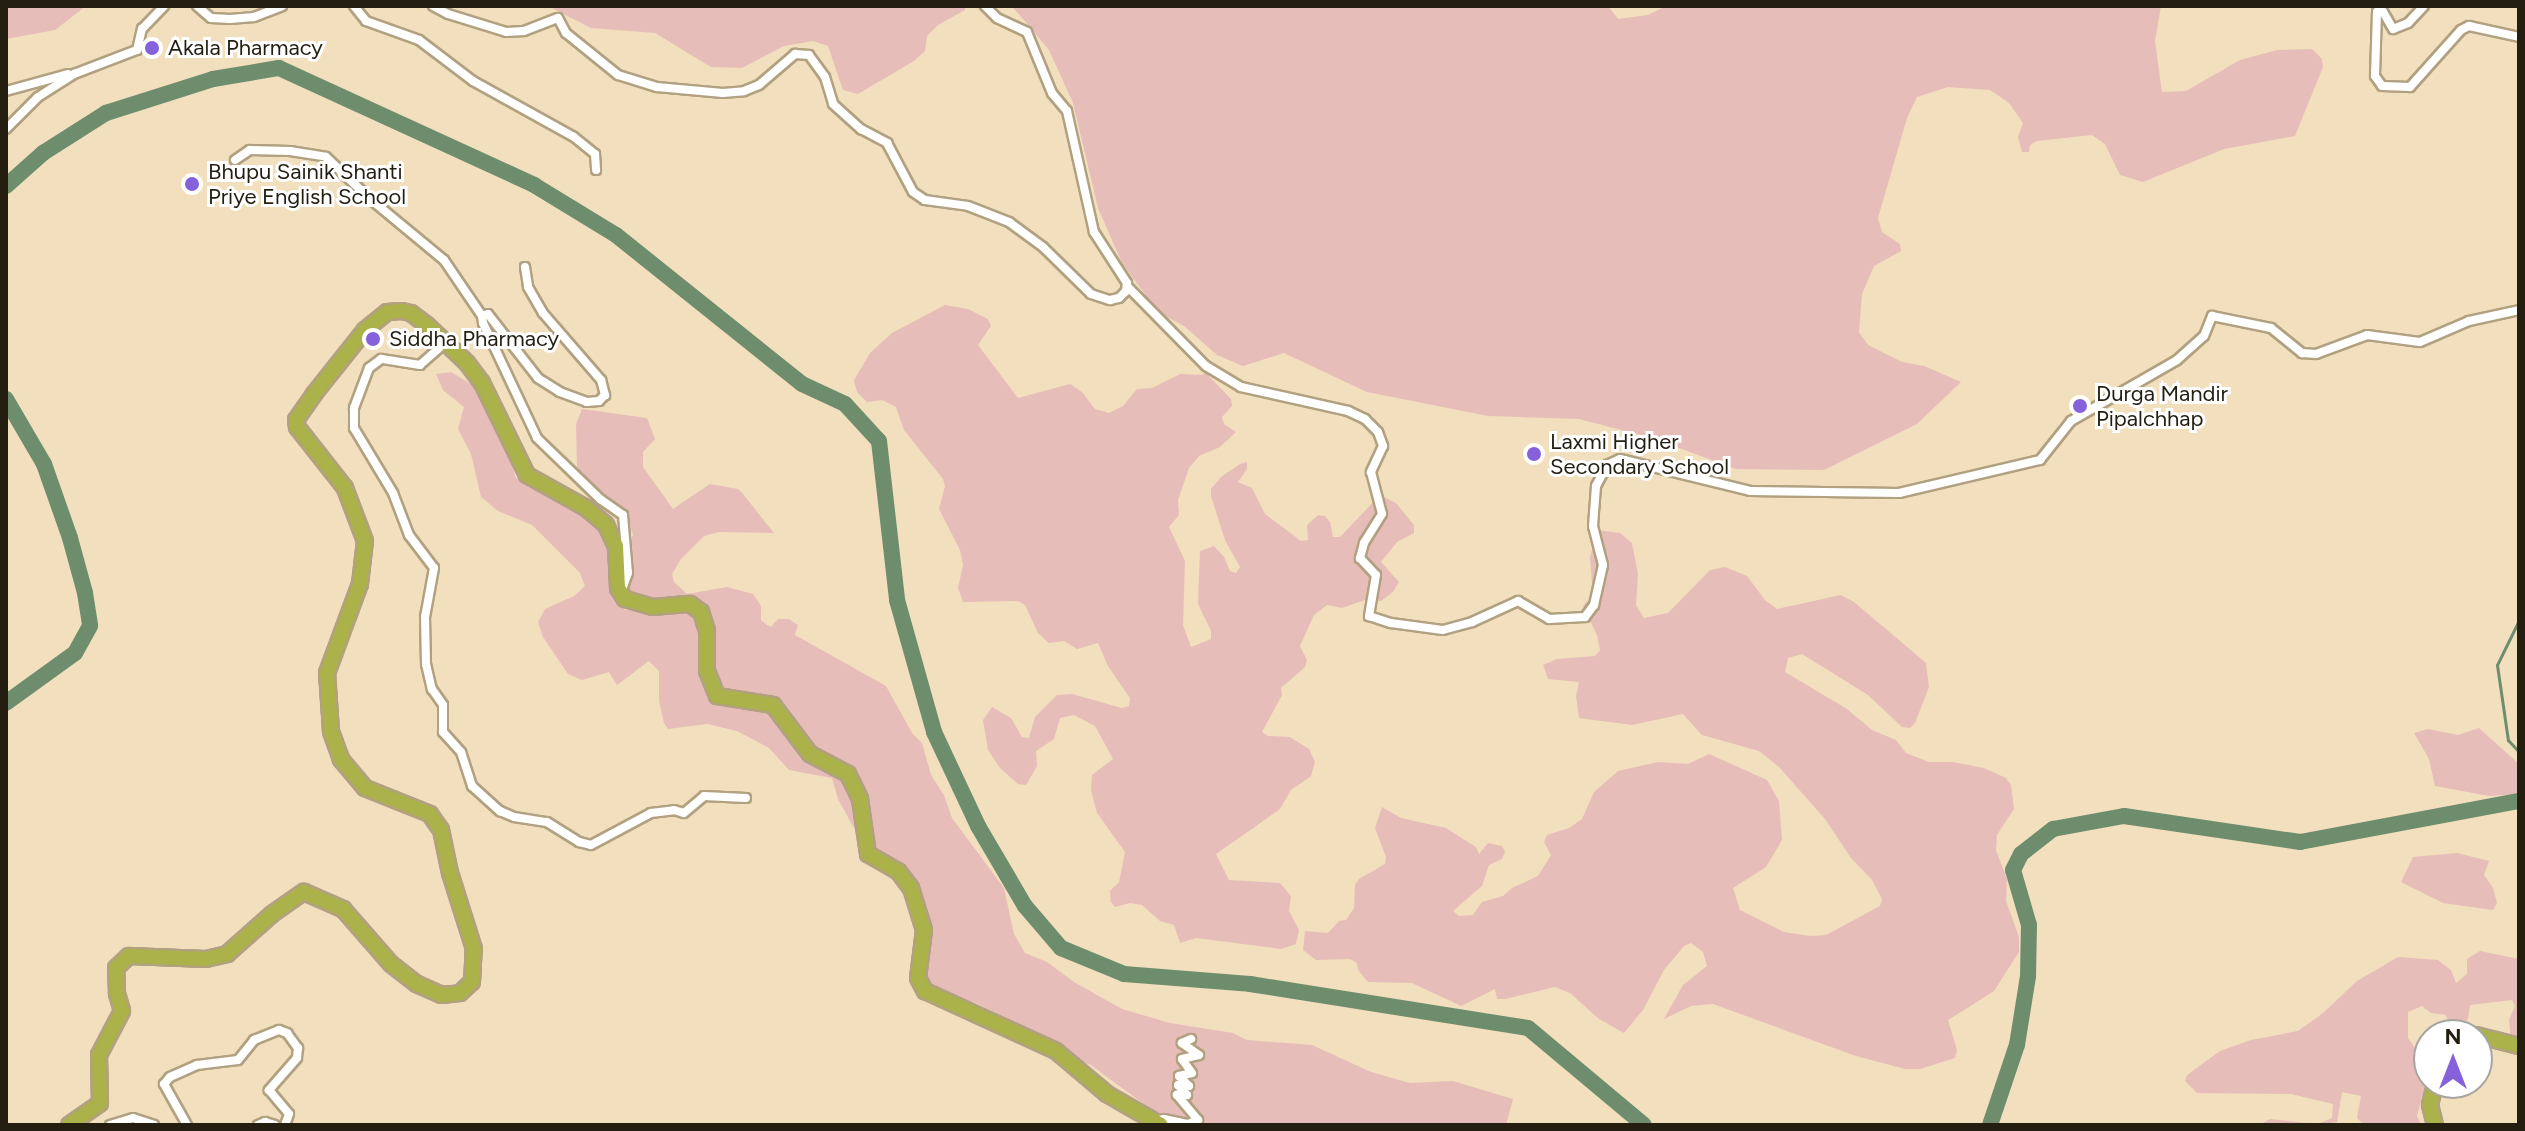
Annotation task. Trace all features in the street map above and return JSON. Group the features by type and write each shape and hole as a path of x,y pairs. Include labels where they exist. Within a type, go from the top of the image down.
{"highway":[{"path":"69,1125 100,1103 99,1055 122,1011 117,993 116,968 129,956 206,959 227,954 272,914 304,892 343,909 391,964 417,984 442,995 460,993 472,982 474,949 450,873 441,830 430,814 365,788 341,759 331,731 327,673 360,584 365,541 345,488 299,434 296,420 365,330 387,312 411,313 467,363 488,391 527,475 586,508 606,525 616,546 621,593 625,599 653,607 690,604 701,612 707,631 707,671 717,696 773,705 810,754 848,774 860,799 868,854 898,871 911,888 924,930 918,978 925,991 1056,1051 1107,1094 1158,1123"},
{"path":"2493,1039 2519,1046"},
{"path":"2431,1099 2435,1125"}],"street":[{"path":"6,91 84,71 137,50 142,29 164,6"},
{"path":"197,6 211,18 230,19 254,17 282,6"},
{"path":"354,6 363,19 419,40 473,81 574,137 595,154 596,170"},
{"path":"433,6 448,14 506,32 524,31 558,18 566,33 618,75 657,87 723,93 744,91 759,85 795,54 809,55 825,77 833,104 861,129 887,143 913,192 925,200 968,206 1009,222 1043,247 1091,294 1110,300 1119,298 1127,286"},
{"path":"985,6 997,18 1027,32 1034,42 1052,93 1067,111 1073,127 1083,190 1094,232 1123,274 1127,286 1206,366 1229,380 1259,392 1348,411 1365,419 1378,432 1383,446 1371,472 1382,514 1364,543 1360,558 1376,575 1369,616 1391,623 1443,630 1472,622 1518,601 1549,619 1585,617 1594,605 1603,565 1593,526 1596,486 1607,465 1620,459 1750,491 1899,493 2040,460 2071,421 2177,360 2204,336 2212,316 2271,328 2302,353 2316,354 2367,335 2420,342 2469,321 2519,310"},
{"path":"2424,6 2408,23 2393,29 2383,12 2377,12 2375,76 2382,86 2410,87 2461,30 2469,26 2519,37"},
{"path":"6,129 38,97 84,71"},
{"path":"235,160 250,150 290,151 326,157 369,198 444,260 482,316 537,438 590,490 623,515 628,573 621,593"},
{"path":"346,199 369,198"},
{"path":"482,316 488,314 538,378 560,392 587,402 599,401 605,395 601,380 543,313 528,287 525,267"},
{"path":"445,343 420,365 381,359 369,368 354,408 354,428 375,468 393,493 409,535 434,568 425,617 426,664 432,689 443,705 443,732 461,752 472,786 514,817 547,822 579,842 591,845 651,813 674,810 684,813 704,796 746,798"},
{"path":"187,1125 164,1084 170,1077 197,1065 238,1060 254,1040 279,1030 287,1033 298,1048 297,1058 269,1090 289,1114 285,1125"},
{"path":"1158,1123 1164,1119 1188,1124 1198,1120 1177,1095 1187,1095 1178,1085 1189,1086 1179,1076 1192,1073 1182,1059 1199,1055 1182,1043 1191,1039"},
{"path":"110,1125 133,1118 154,1125"},
{"path":"258,1125 265,1122 275,1125"}],"shaded area":[{"path":"6,6 86,6 55,30 6,39"},
{"path":"548,6 965,6 965,10 938,25 927,36 925,51 914,61 858,94 843,90 828,46 813,41 784,46 742,68 711,67 655,33 591,28"},
{"path":"1012,6 1608,6 1618,19 1648,15 1666,6 2161,6 2155,41 2162,92 2186,91 2240,60 2277,50 2312,49 2322,59 2323,67 2295,136 2224,149 2143,182 2120,175 2105,144 2092,135 2037,141 2030,145 2029,152 2022,152 2018,137 2023,123 2009,103 1990,90 1948,87 1917,97 1907,118 1878,218 1882,232 1900,244 1901,251 1874,266 1862,294 1859,332 1868,345 1902,362 1924,366 1961,382 1917,424 1824,470 1736,469 1652,438 1579,419 1488,416 1367,392 1284,353 1243,366 1217,355 1184,326 1158,312 1122,263 1098,208 1073,103 1049,50"},
{"path":"945,305 968,309 988,319 991,326 978,345 1018,398 1070,384 1082,392 1095,409 1109,413 1123,406 1137,389 1152,388 1180,374 1203,375 1204,371 1231,399 1232,406 1222,417 1224,424 1236,432 1220,447 1199,456 1189,468 1178,500 1179,515 1169,527 1185,561 1183,625 1191,647 1211,639 1211,631 1198,604 1200,551 1214,546 1224,557 1230,571 1236,573 1240,567 1225,540 1211,489 1221,477 1240,464 1247,462 1247,469 1238,482 1252,488 1265,514 1301,541 1308,540 1307,525 1318,515 1325,516 1330,522 1333,537 1340,537 1380,495 1396,503 1414,525 1414,533 1397,542 1381,562 1399,582 1393,592 1381,601 1365,600 1342,608 1327,605 1314,615 1300,646 1307,660 1305,667 1281,688 1282,695 1262,732 1268,736 1290,737 1309,749 1315,762 1311,776 1291,790 1280,809 1216,854 1229,880 1280,883 1291,896 1289,911 1299,930 1296,944 1281,949 1196,938 1180,943 1174,925 1160,921 1142,905 1130,903 1115,907 1110,891 1119,882 1125,852 1097,813 1091,790 1092,775 1113,759 1095,726 1074,715 1060,718 1054,739 1036,751 1037,766 1026,785 1018,784 1000,768 988,750 983,720 992,707 1011,718 1022,737 1029,738 1035,717 1057,695 1072,694 1122,708 1129,706 1130,698 1108,666 1098,643 1077,649 1064,641 1049,643 1038,633 1025,605 1018,601 963,602 958,588 963,565 960,550 939,509 945,486 943,479 904,430 896,407 882,400 867,402 857,392 854,380 870,353 892,333"},
{"path":"451,372 471,384 487,401 502,432 516,478 551,490 599,525 609,545 614,594 625,610 654,610 633,596 623,580 620,554 633,535 625,511 602,497 581,477 577,466 576,424 582,409 647,418 655,439 643,452 643,467 673,509 710,484 738,489 743,494 774,533 719,532 704,536 681,559 672,574 674,582 687,594 727,587 753,594 761,606 761,620 767,625 771,627 778,619 789,619 798,625 795,635 886,686 912,733 922,743 931,775 944,795 952,818 1004,888 1014,934 1025,953 1047,962 1074,982 1122,1009 1170,1023 1233,1033 1247,1040 1312,1045 1371,1072 1410,1083 1453,1081 1513,1099 1506,1125 1183,1125 1164,1119 1091,1065 1056,1051 1009,1019 974,1002 951,999 933,988 925,975 926,923 914,881 898,861 879,853 867,824 860,820 856,832 838,799 832,778 789,770 769,748 737,731 707,724 668,729 659,701 659,671 649,661 617,685 609,672 582,680 568,674 543,637 538,622 545,609 574,596 585,586 580,573 532,525 498,511 481,497 471,454 458,429 464,407 443,390 436,374"},
{"path":"1597,530 1620,533 1632,543 1638,574 1636,605 1644,618 1668,613 1710,570 1725,567 1747,576 1765,600 1777,609 1841,595 1854,602 1926,663 1929,687 1915,723 1910,728 1902,727 1868,695 1802,654 1788,658 1785,672 1847,709 1872,730 1896,740 1906,753 1929,762 1953,762 1984,768 2006,778 2011,785 2014,809 1997,835 1996,850 2007,879 2006,901 2019,937 2019,952 1994,991 1948,1020 1957,1050 1955,1058 1920,1069 1905,1069 1856,1056 1713,1004 1691,1006 1664,1019 1683,985 1707,966 1703,952 1691,943 1684,946 1664,970 1643,1010 1624,1033 1599,1019 1570,993 1555,987 1505,999 1497,999 1495,989 1461,1006 1412,983 1368,982 1358,970 1357,963 1350,959 1316,960 1303,950 1305,931 1328,933 1339,921 1346,920 1354,908 1355,885 1359,879 1385,864 1386,857 1375,828 1382,807 1401,818 1446,828 1476,847 1479,854 1488,843 1502,846 1505,852 1502,859 1489,865 1482,886 1453,911 1459,916 1473,915 1482,902 1503,896 1512,888 1538,876 1551,855 1544,842 1547,835 1569,828 1582,819 1594,792 1618,771 1658,762 1688,764 1709,754 1767,780 1779,801 1782,840 1766,867 1733,888 1740,910 1784,932 1810,936 1826,935 1880,906 1882,899 1872,880 1851,858 1825,819 1779,767 1759,751 1702,735 1683,714 1632,725 1579,718 1576,696 1579,682 1548,679 1543,665 1557,659 1595,656 1600,650 1597,635 1583,606 1593,595 1590,558"},
{"path":"2479,728 2519,764 2519,794 2489,796 2435,786 2429,759 2414,733 2428,729 2458,735"},
{"path":"2457,853 2489,861 2484,875 2493,888 2497,903 2493,910 2443,903 2401,882 2413,857"},
{"path":"2480,951 2519,959 2519,1041 2511,1039 2509,1020 2515,1006 2512,1000 2470,1005 2468,1019 2447,1019 2446,1015 2431,1013 2422,1006 2408,1012 2408,1038 2413,1045 2413,1099 2421,1099 2417,1116 2421,1125 2364,1125 2357,1118 2361,1096 2342,1092 2337,1122 2320,1125 2259,1125 2270,1119 2317,1124 2332,1118 2333,1104 2291,1094 2197,1093 2185,1081 2187,1075 2220,1051 2251,1040 2298,1031 2323,1013 2357,981 2398,957 2438,960 2451,970 2456,983 2467,974 2467,959"}],"waterway":[{"path":"6,186 43,153 106,113 213,79 279,68 534,185 616,235 802,384 845,404 879,441 897,600 934,732 978,826 1025,906 1061,948 1124,974 1250,984 1528,1028 1644,1125"},
{"path":"6,399 44,464 70,538 85,593 90,626 75,653 6,703"},
{"path":"2519,620 2497,665 2508,740 2519,752"},
{"path":"1990,1125 2017,1045 2028,976 2029,925 2013,870 2021,854 2053,829 2124,816 2300,842 2519,801"}],"place":[{"name":"Akala Pharmacy","path":"152,48"},
{"name":"Bhupu Sainik Shanti Priye English School","path":"192,184"},
{"name":"Siddha Pharmacy","path":"373,339"},
{"name":"Durga Mandir Pipalchhap","path":"2080,406"},
{"name":"Laxmi Higher Secondary School","path":"1534,454"}]}
